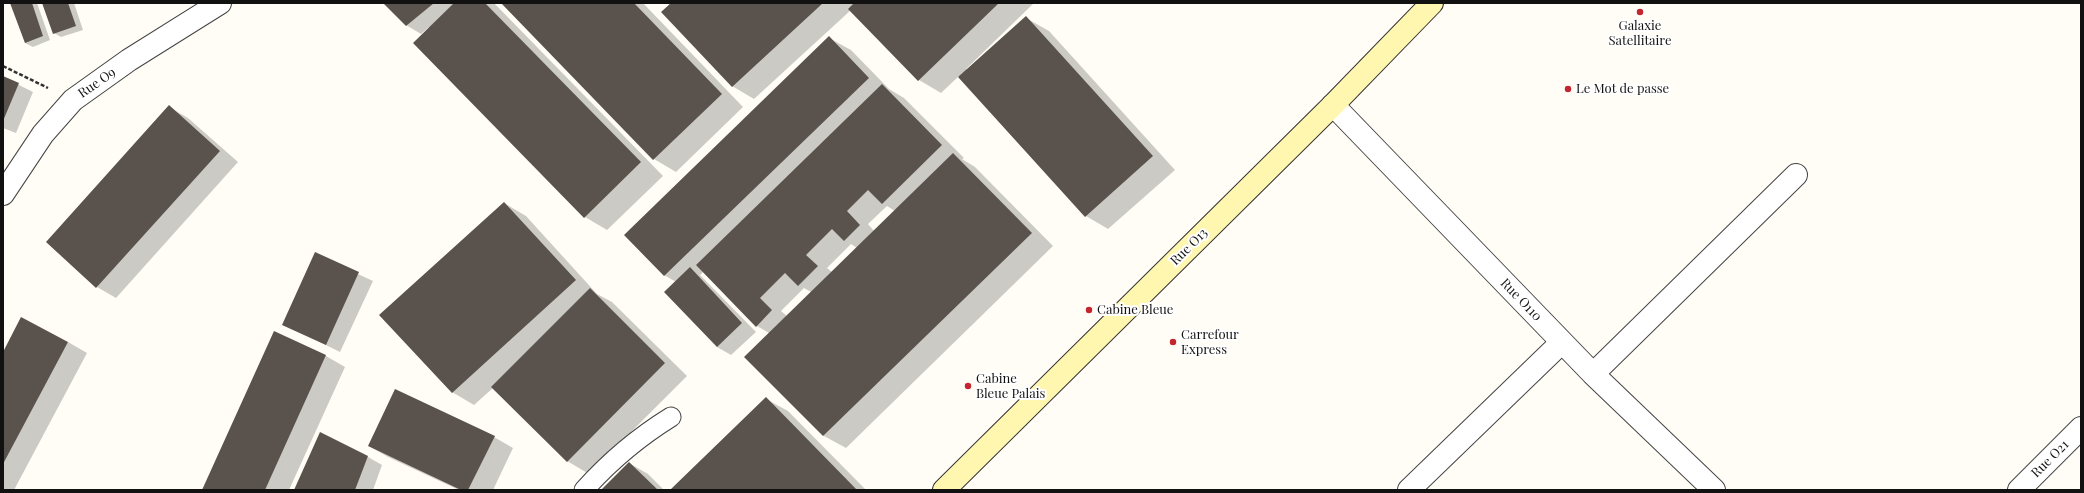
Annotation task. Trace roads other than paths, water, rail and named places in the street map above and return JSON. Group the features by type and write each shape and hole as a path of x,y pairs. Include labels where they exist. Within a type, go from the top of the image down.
{"main road":[{"name":"Rue O13","path":"944,490 1333,105 1432,3"}],"street":[{"name":"Rue O9","path":"3,194 44,134 73,100 129,60 220,3"},
{"name":"Rue O110","path":"1333,105 1593,374 1714,490"},
{"path":"1593,374 1796,175"},
{"path":"1409,490 1562,342"},
{"name":"Rue O21","path":"2019,490 2081,428"}],"lane":[{"path":"584,490 608,463 643,434 671,417"}],"place":[{"name":"Galaxie Satellitaire","path":"1640,12"},
{"name":"Le Mot de passe","path":"1568,89"},
{"name":"Cabine Bleue","path":"1089,310"},
{"name":"Carrefour Express","path":"1173,342"},
{"name":"Cabine Bleue Palais","path":"968,386"}]}
